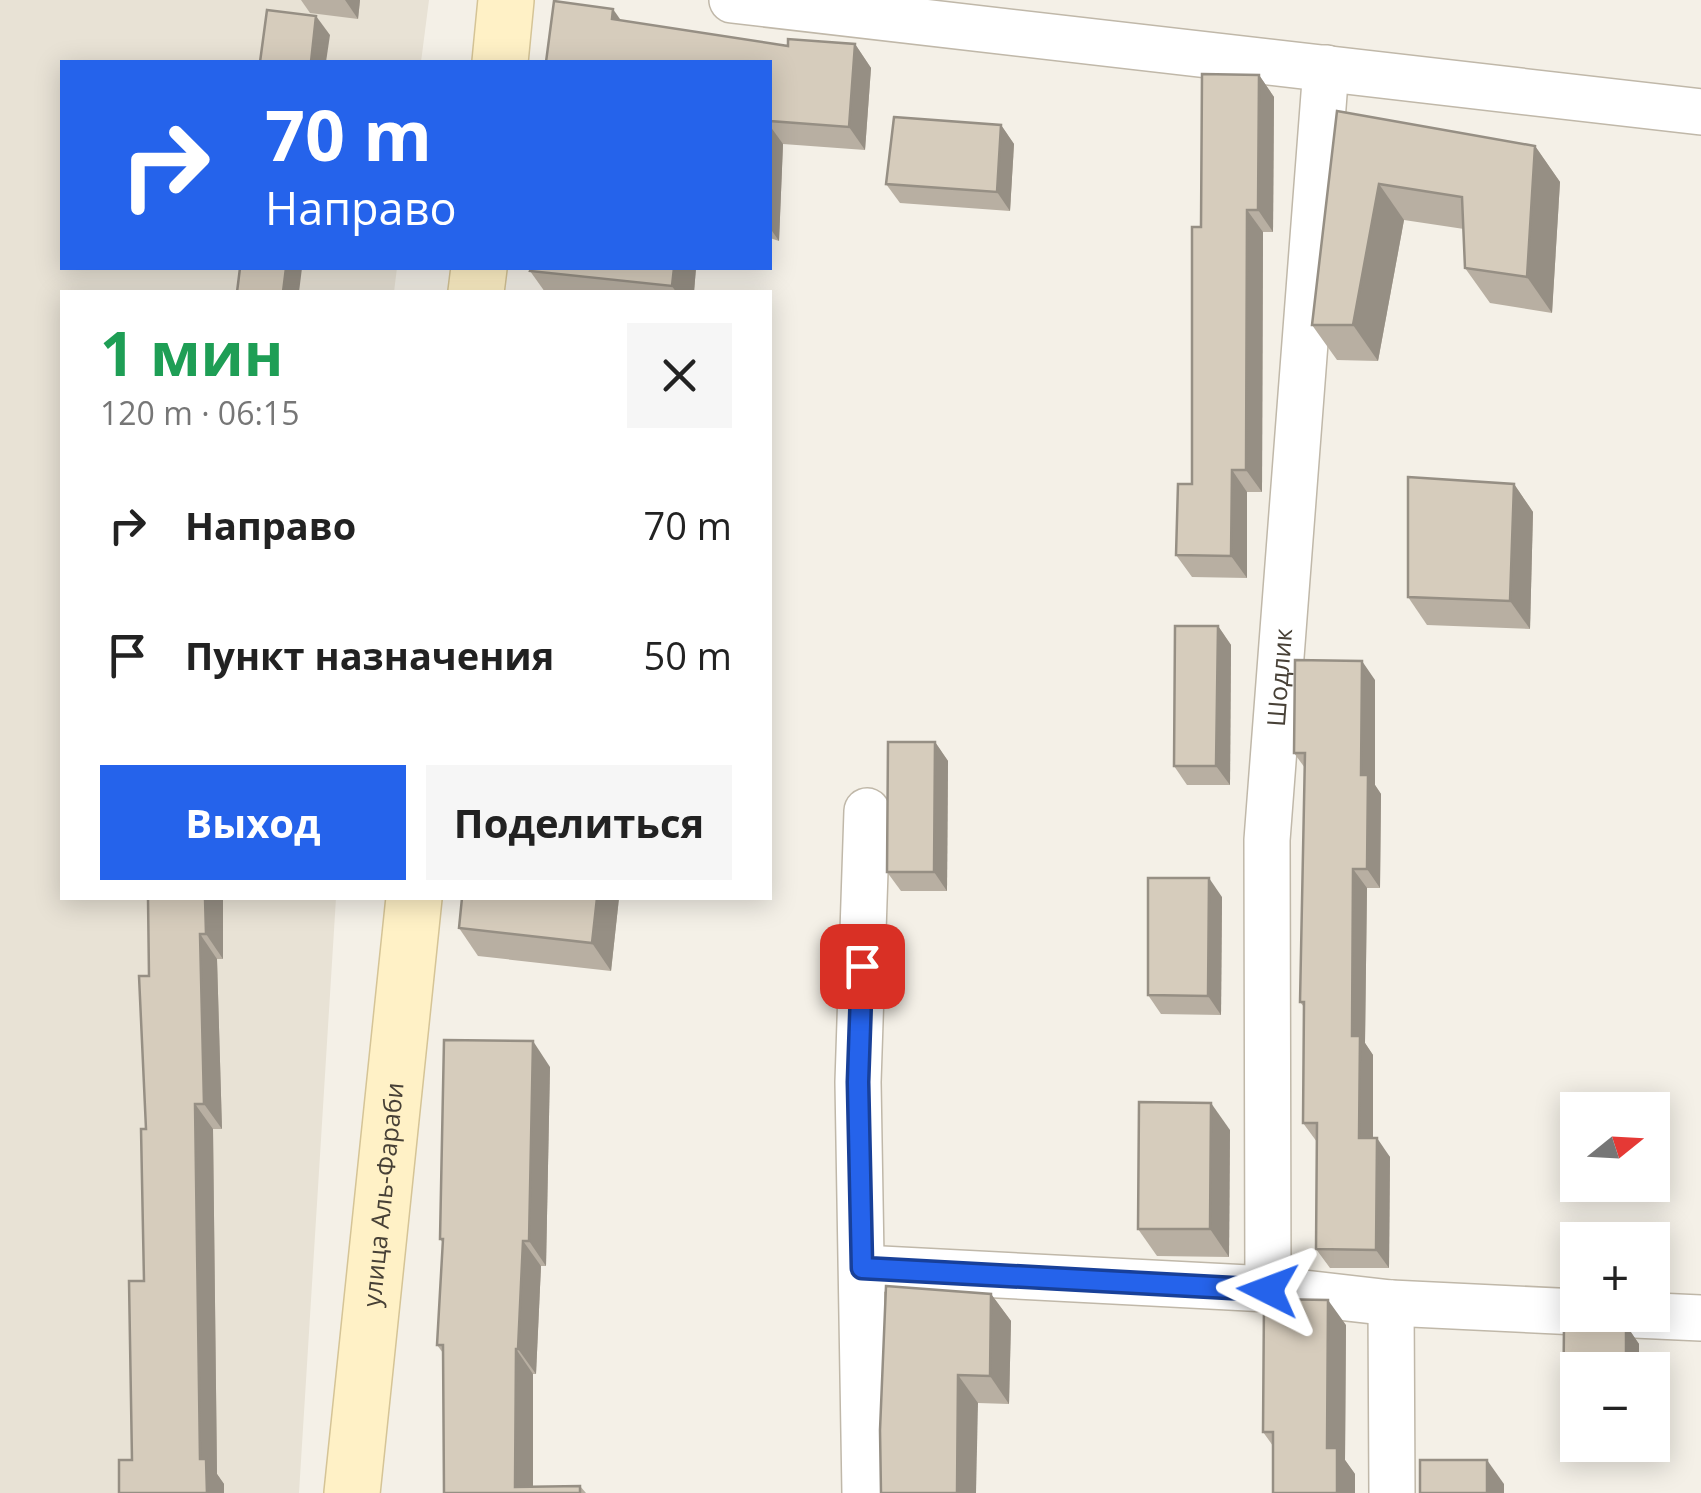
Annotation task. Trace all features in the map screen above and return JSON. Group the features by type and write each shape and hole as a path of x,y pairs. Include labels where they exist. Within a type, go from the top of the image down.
{"main road":[{"path":"500,60 506,0"},
{"name":"улица Аль-Фараби","path":"352,1493 414,900"}],"street":[{"path":"732,0 1701,112"},
{"name":"Шодлик","path":"1268,1290 1267,840 1326,68"},
{"path":"865,1493 858,1082 868,811"},
{"path":"862,1268 1268,1290 1391,1304 1560,1311"},
{"path":"1391,1304 1392,1493"},
{"path":"1670,1317 1701,1318"}],"shaded area":[{"path":"0,0 429,0 421,60 60,60 60,270 397,270 394,290 60,290 60,900 336,900 299,1493 0,1493"}],"building":[{"path":"554,1 613,9 612,19 788,46 788,39 855,44 849,127 772,121 772,60 546,60"},
{"path":"267,10 316,16 311,60 260,60"},
{"path":"1202,74 1259,75 1258,210 1247,210 1246,470 1232,470 1231,556 1176,555 1178,484 1192,484 1192,227 1201,227"},
{"path":"1337,111 1535,146 1527,277 1465,268 1462,197 1379,184 1353,325 1312,325"},
{"path":"894,117 1001,125 997,192 886,184"},
{"path":"240,270 286,270 283,290 237,290"},
{"path":"530,270 674,270 672,286"},
{"path":"1408,477 1514,484 1510,601 1408,597"},
{"path":"1175,626 1218,626 1216,766 1174,766"},
{"path":"1295,660 1362,661 1361,775 1368,775 1367,869 1353,869 1352,1036 1360,1036 1359,1138 1377,1138 1376,1250 1316,1249 1317,1123 1303,1123 1304,1002 1300,1002 1305,753 1294,753"},
{"path":"888,742 935,742 934,872 887,872"},
{"path":"1148,878 1209,878 1208,996 1148,995"},
{"path":"148,900 205,900 206,934 200,934 204,1104 195,1104 200,1459 206,1459 207,1493 119,1493 119,1460 132,1460 129,1281 144,1281 141,1129 146,1129 139,976 149,976"},
{"path":"462,900 597,900 592,943 459,928"},
{"path":"444,1040 533,1041 529,1241 523,1241 516,1349 515,1487 580,1486 580,1493 444,1493 443,1345 437,1345 443,1239"},
{"path":"1139,1102 1211,1103 1210,1229 1138,1229"},
{"path":"886,1286 991,1294 990,1376 958,1375 957,1493 881,1493"},
{"path":"1264,1299 1328,1300 1327,1448 1337,1448 1337,1493 1273,1493 1273,1432 1263,1432"},
{"path":"1564,1332 1626,1332 1626,1352 1564,1352"},
{"path":"1420,1460 1487,1460 1487,1493 1420,1493"}],"route":[{"path":"862,966 858,1082 862,1268 1268,1290"}]}
